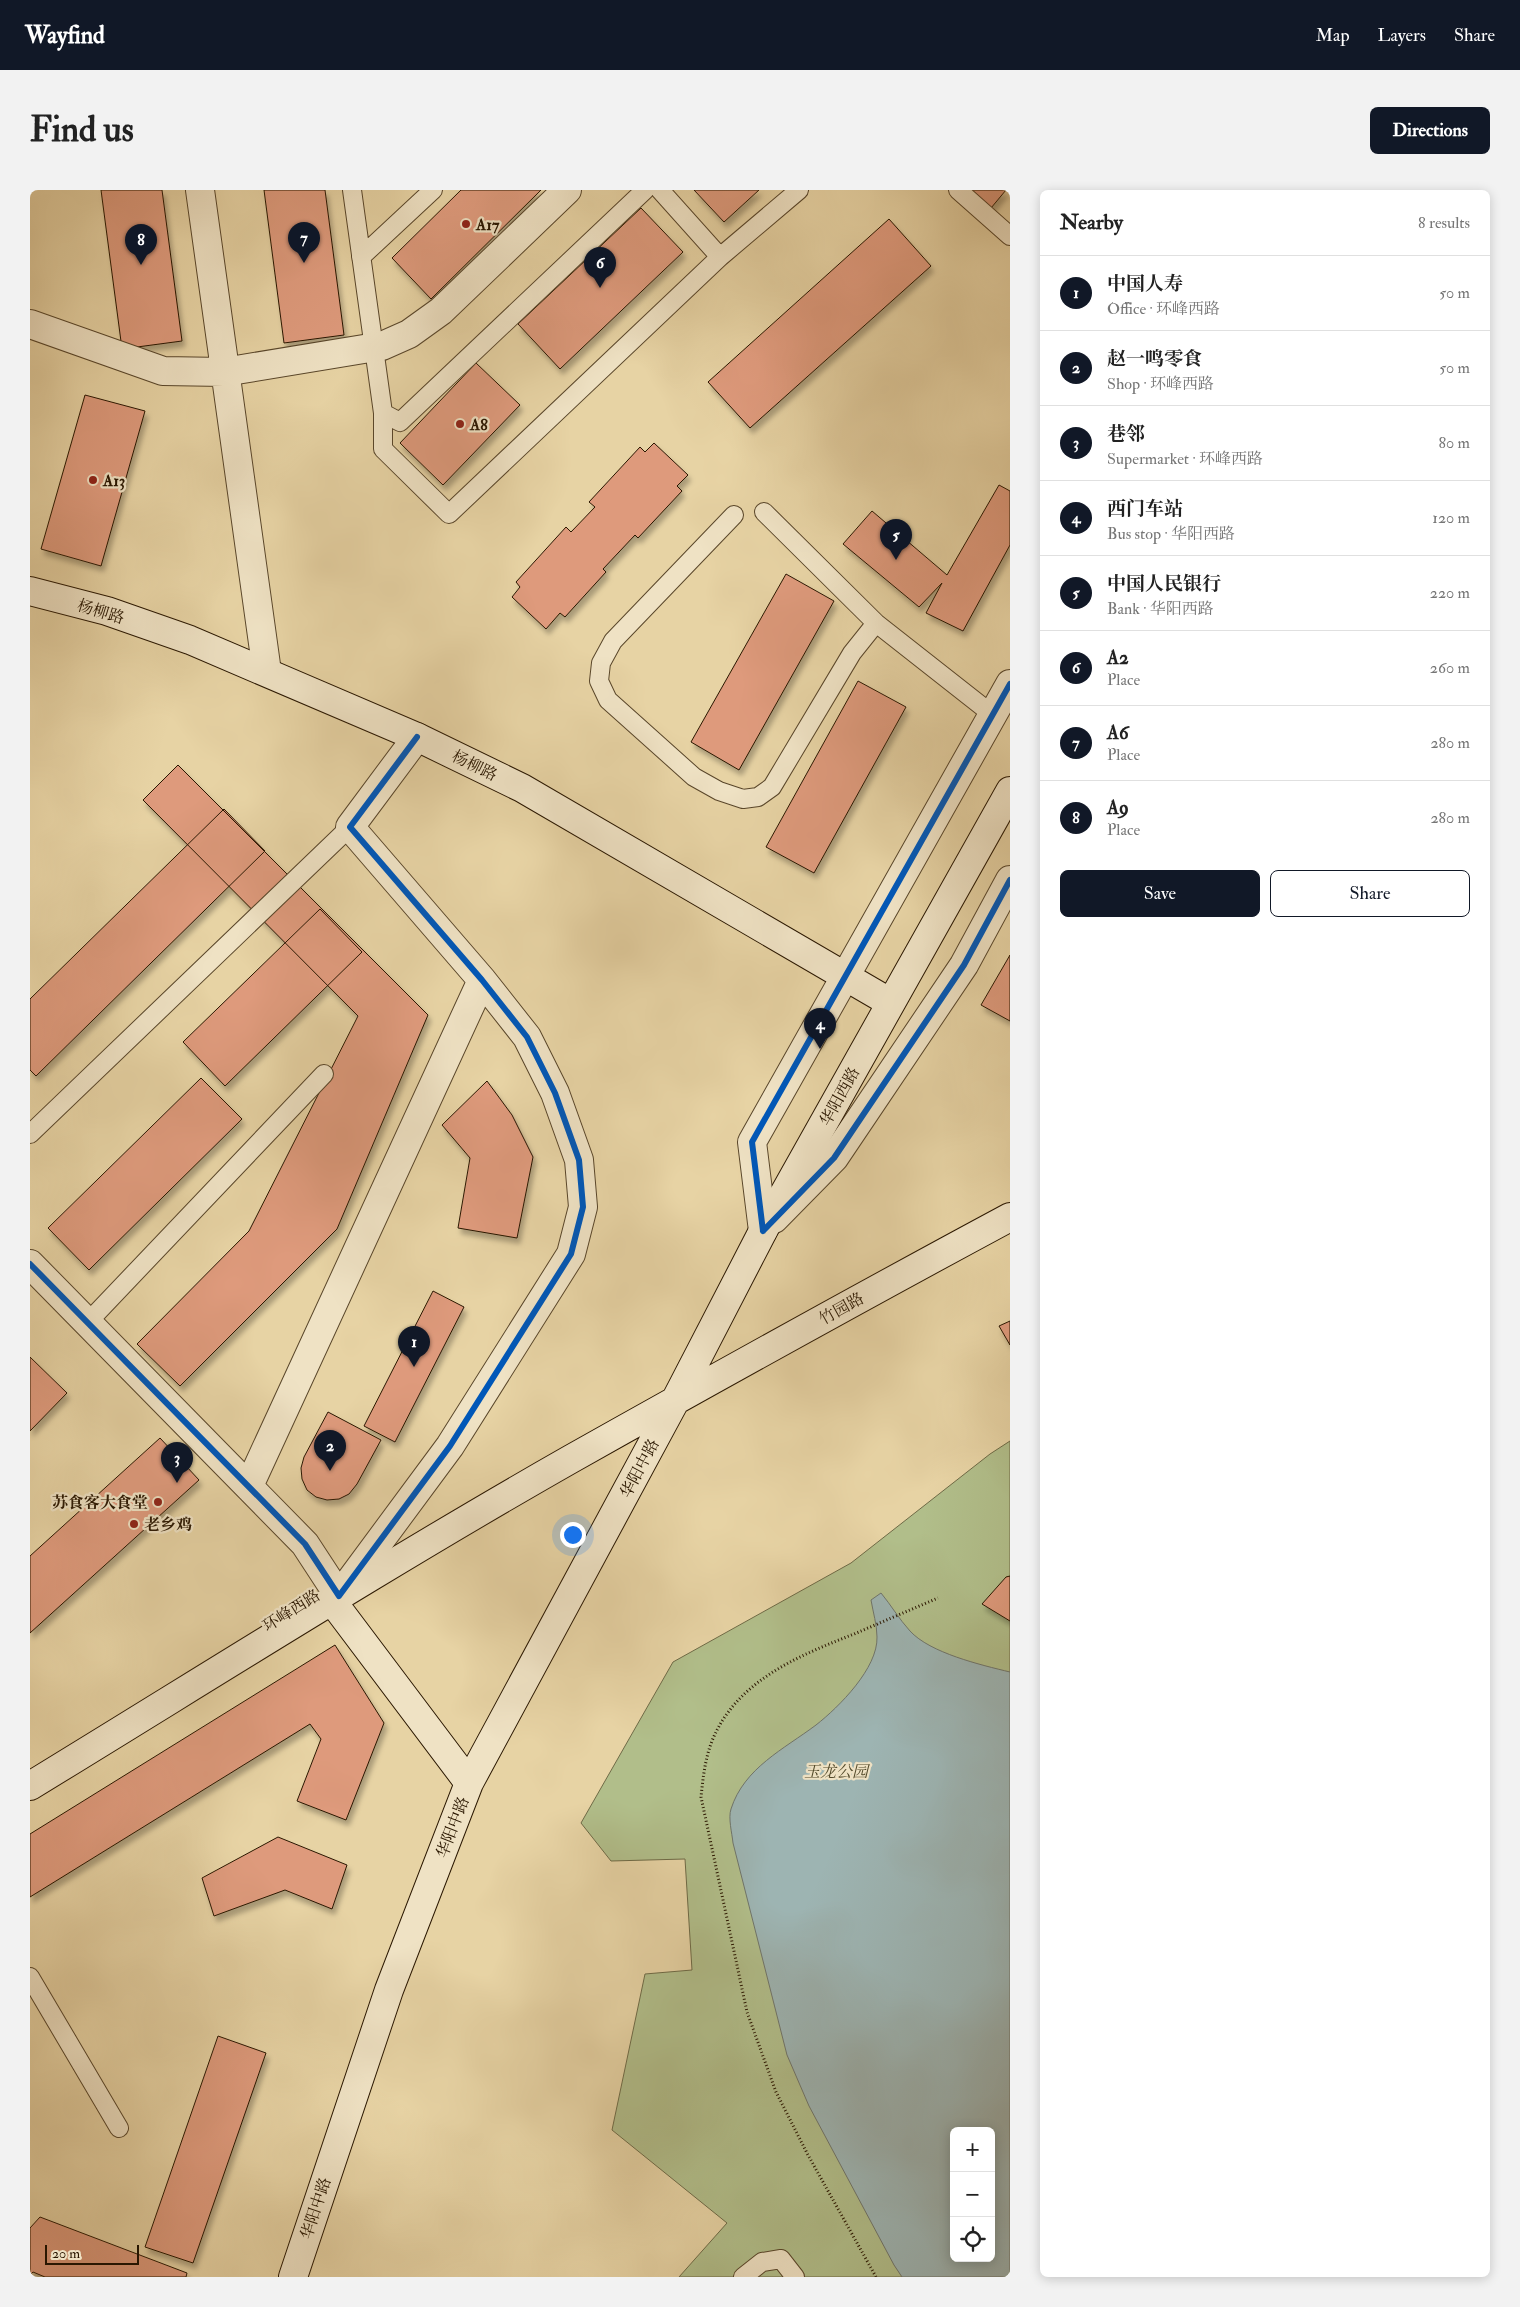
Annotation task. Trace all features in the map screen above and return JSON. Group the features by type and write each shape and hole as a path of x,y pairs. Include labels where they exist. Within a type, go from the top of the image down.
{"street":[{"path":"200,190 267,672"},
{"path":"30,324 163,371 224,372 382,346 409,334 441,311 567,190"},
{"name":"杨柳路","path":"30,591 107,611 190,640 417,737 522,788 891,1002"},
{"path":"763,1231 752,1142 1010,684"},
{"path":"336,1599 450,1446 572,1254 583,1207 580,1160 555,1093 527,1037 482,980 350,827 417,737"},
{"name":"华阳西路","path":"674,1404 763,1231 1010,791"},
{"path":"763,1231 834,1158 964,965 1010,880"},
{"path":"249,1486 482,980"},
{"name":"竹园路","path":"674,1404 834,1312 1010,1217"},
{"path":"34,1275 88,1322 305,1544 336,1599 470,1784"},
{"name":"环峰西路","path":"30,1786 336,1599 571,1460 674,1404"},
{"name":"华阳中路","path":"292,2277 389,1990 470,1784 674,1404"}],"lane":[{"path":"352,190 383,413 384,449 449,514 720,257 799,190"},
{"path":"361,257 433,190"},
{"path":"383,413 400,422 648,190 720,257"},
{"path":"958,190 1010,236"},
{"path":"764,512 876,624 993,715"},
{"path":"734,514 613,642 601,663 599,681 608,700 694,777 719,791 743,799 758,796 772,787 852,653 876,624"},
{"path":"30,1134 350,827"},
{"path":"88,1322 324,1074"},
{"path":"30,1977 119,2128"},
{"path":"743,2277 762,2262 781,2259 795,2277"}],"path":[{"path":"876,2277 808,2155 776,2092 748,2012 700,1797 704,1766 712,1740 726,1715 745,1692 769,1674 806,1654 938,1598"}],"green space":[{"name":"玉龙公园","path":"1010,1441 1010,2277 679,2277 727,2223 612,2130 645,1974 692,1970 685,1859 611,1861 581,1823 673,1662 851,1563 990,1454"}],"water":[{"path":"881,1593 910,1631 930,1646 957,1657 1010,1672 1010,2277 902,2277 894,2265 809,2106 787,2055 733,1843 730,1813 737,1795 745,1782 778,1751 816,1725 856,1686 876,1649 876,1623 871,1600"}],"building":[{"path":"101,190 162,190 182,341 122,349"},
{"path":"264,190 325,190 344,335 284,343"},
{"name":"A17","path":"461,190 541,190 431,299 392,258"},
{"path":"694,190 759,190 724,222"},
{"path":"970,190 1006,190 991,208"},
{"path":"641,208 683,252 560,369 518,324"},
{"path":"889,219 931,266 750,428 708,382"},
{"name":"A8","path":"476,363 520,405 443,485 400,443"},
{"name":"A13","path":"85,395 145,411 101,566 41,549"},
{"path":"654,443 688,475 677,486 682,491 638,538 635,535 603,569 606,572 565,617 560,613 546,629 512,597 520,587 516,582 566,527 571,532 595,507 589,502 640,447 645,452"},
{"path":"999,485 1010,491 1010,545 963,631 926,613 942,583 919,607 843,544 872,511 947,575"},
{"path":"786,574 834,601 739,770 691,742"},
{"path":"858,681 906,707 814,873 766,847"},
{"path":"178,765 428,1015 337,1229 180,1386 137,1344 249,1231 358,1016 143,800"},
{"path":"224,809 265,851 36,1076 30,1070 30,999"},
{"path":"320,909 362,952 225,1086 183,1042"},
{"path":"1010,955 1010,1021 981,1005"},
{"path":"201,1078 242,1119 89,1270 48,1228"},
{"path":"487,1081 512,1115 533,1157 517,1238 458,1228 470,1158 442,1125"},
{"path":"433,1291 464,1307 395,1442 364,1426"},
{"path":"1010,1321 1010,1345 999,1326"},
{"path":"30,1357 67,1393 30,1431"},
{"path":"328,1412 381,1440 357,1484 349,1494 339,1499 327,1500 316,1497 307,1490 302,1479 301,1468 304,1457"},
{"path":"160,1438 199,1480 30,1633 30,1556"},
{"path":"1010,1576 1010,1621 982,1604 1006,1577"},
{"path":"335,1645 384,1723 346,1820 297,1801 321,1739 310,1724 30,1897 30,1834"},
{"path":"278,1837 347,1865 332,1909 285,1890 214,1916 202,1878"},
{"path":"218,2036 266,2053 193,2263 145,2247"},
{"path":"40,2217 187,2273 186,2277 45,2277 33,2272 30,2275 30,2228"}],"cycle path":[{"path":"763,1231 752,1142 1010,684"},
{"path":"30,1264 305,1544 339,1596 450,1446 571,1254 583,1207 579,1160 555,1093 527,1037 482,980 350,827 417,737"},
{"path":"763,1231 834,1158 964,965 1010,880"}],"place":[{"name":"A17","path":"466,224"},
{"name":"A6","path":"304,263"},
{"name":"A9","path":"141,265"},
{"name":"A2","path":"600,288"},
{"name":"A8","path":"460,424"},
{"name":"A13","path":"93,480"},
{"name":"中国人民银行","path":"896,560"},
{"name":"西门车站","path":"820,1049"},
{"name":"中国人寿","path":"414,1367"},
{"name":"赵一鸣零食","path":"330,1471"},
{"name":"巷邻","path":"177,1483"},
{"name":"苏食客大食堂","path":"158,1502"},
{"name":"老乡鸡","path":"134,1524"}]}
